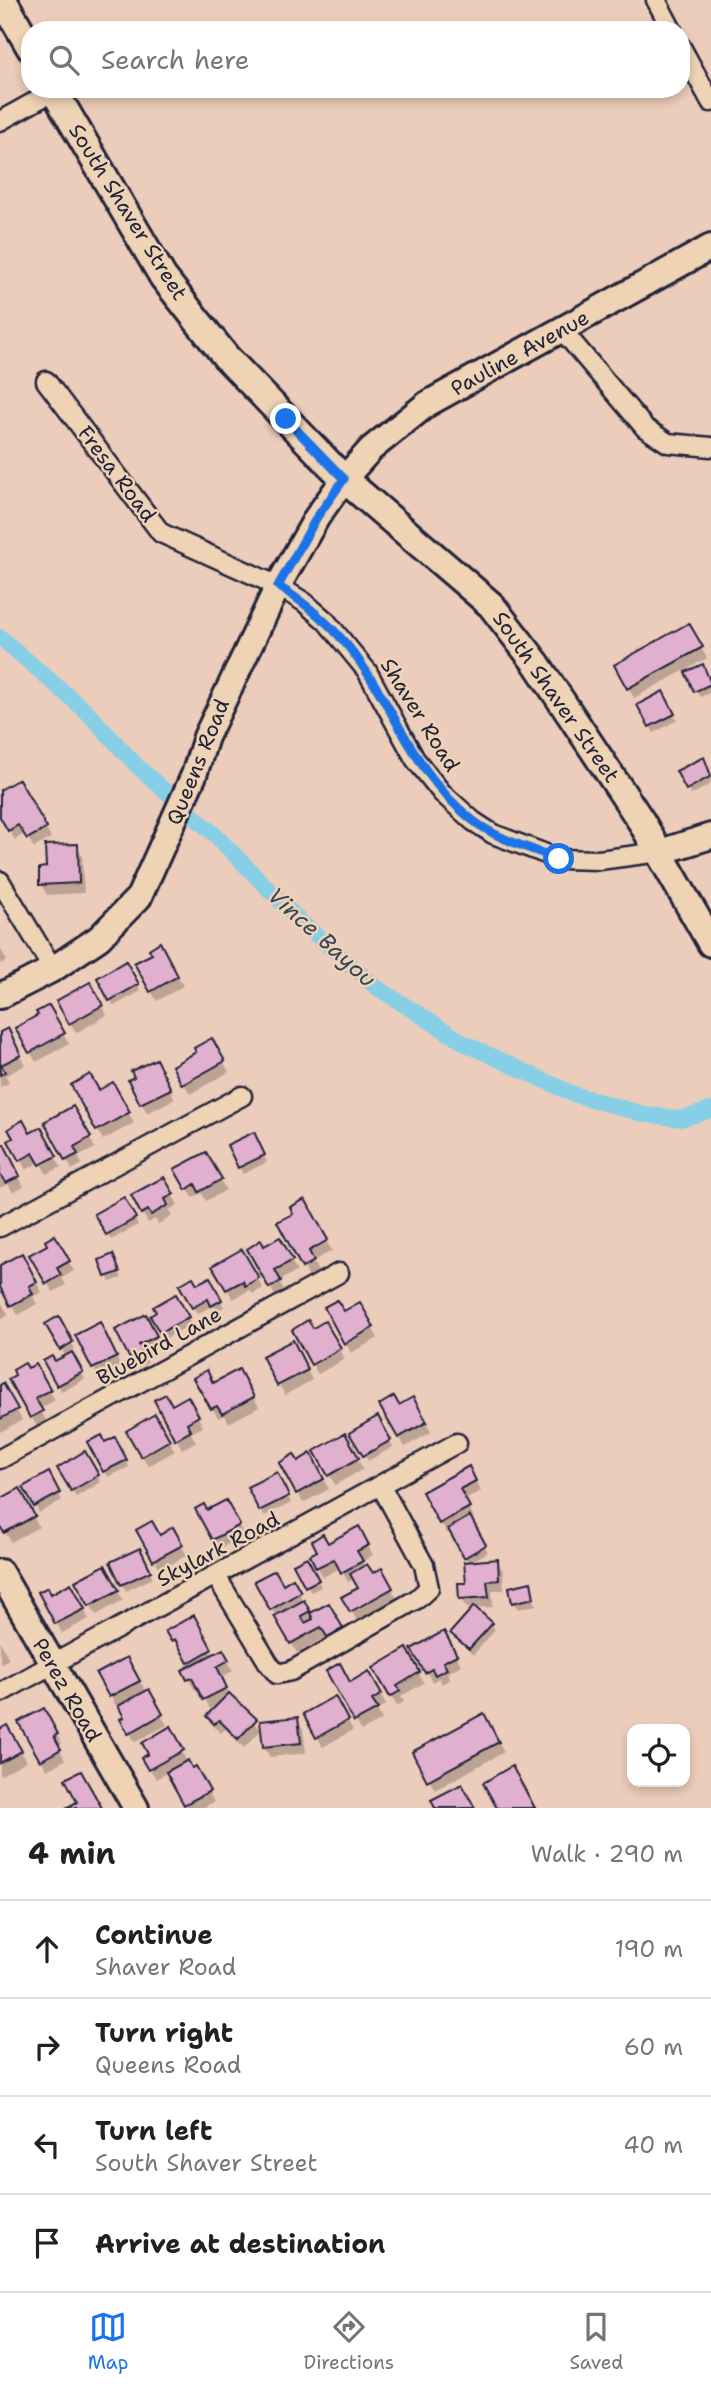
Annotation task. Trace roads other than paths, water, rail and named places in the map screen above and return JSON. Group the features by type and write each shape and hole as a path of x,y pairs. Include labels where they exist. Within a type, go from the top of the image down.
{"main road":[{"path":"3,0 21,31"},
{"name":"South Shaver Street","path":"59,98 163,277 226,356 344,479 491,605 547,677 660,852 711,943"}],"street":[{"path":"656,0 667,21"},
{"path":"690,64 711,102"},
{"path":"0,121 40,98"},
{"name":"Pauline Avenue","path":"344,479 393,428 427,404 711,247"},
{"path":"562,330 645,428 668,443 711,447"},
{"name":"Fresa Road","path":"46,381 161,533 278,586"},
{"name":"Queens Road","path":"0,996 53,969 99,938 139,897 194,775 206,737 278,586 317,517 344,479"},
{"name":"Shaver Road","path":"278,586 304,602 349,646 367,671 415,759 442,793 473,821 493,834 559,859 599,860 660,852"},
{"path":"660,852 711,836"},
{"path":"0,881 53,969"},
{"path":"0,1227 242,1096"},
{"name":"Bluebird Lane","path":"0,1459 339,1273"},
{"name":"Skylark Road","path":"0,1693 457,1443"},
{"path":"216,1576 277,1674 291,1671 417,1599 429,1588 424,1565 381,1486"},
{"name":"Perez Road","path":"0,1572 136,1808"}],"waterway":[{"name":"Vince Bayou","path":"0,637 87,712 138,767 214,834 301,922 376,987 466,1044 573,1094 643,1114 681,1119 711,1110"}]}
